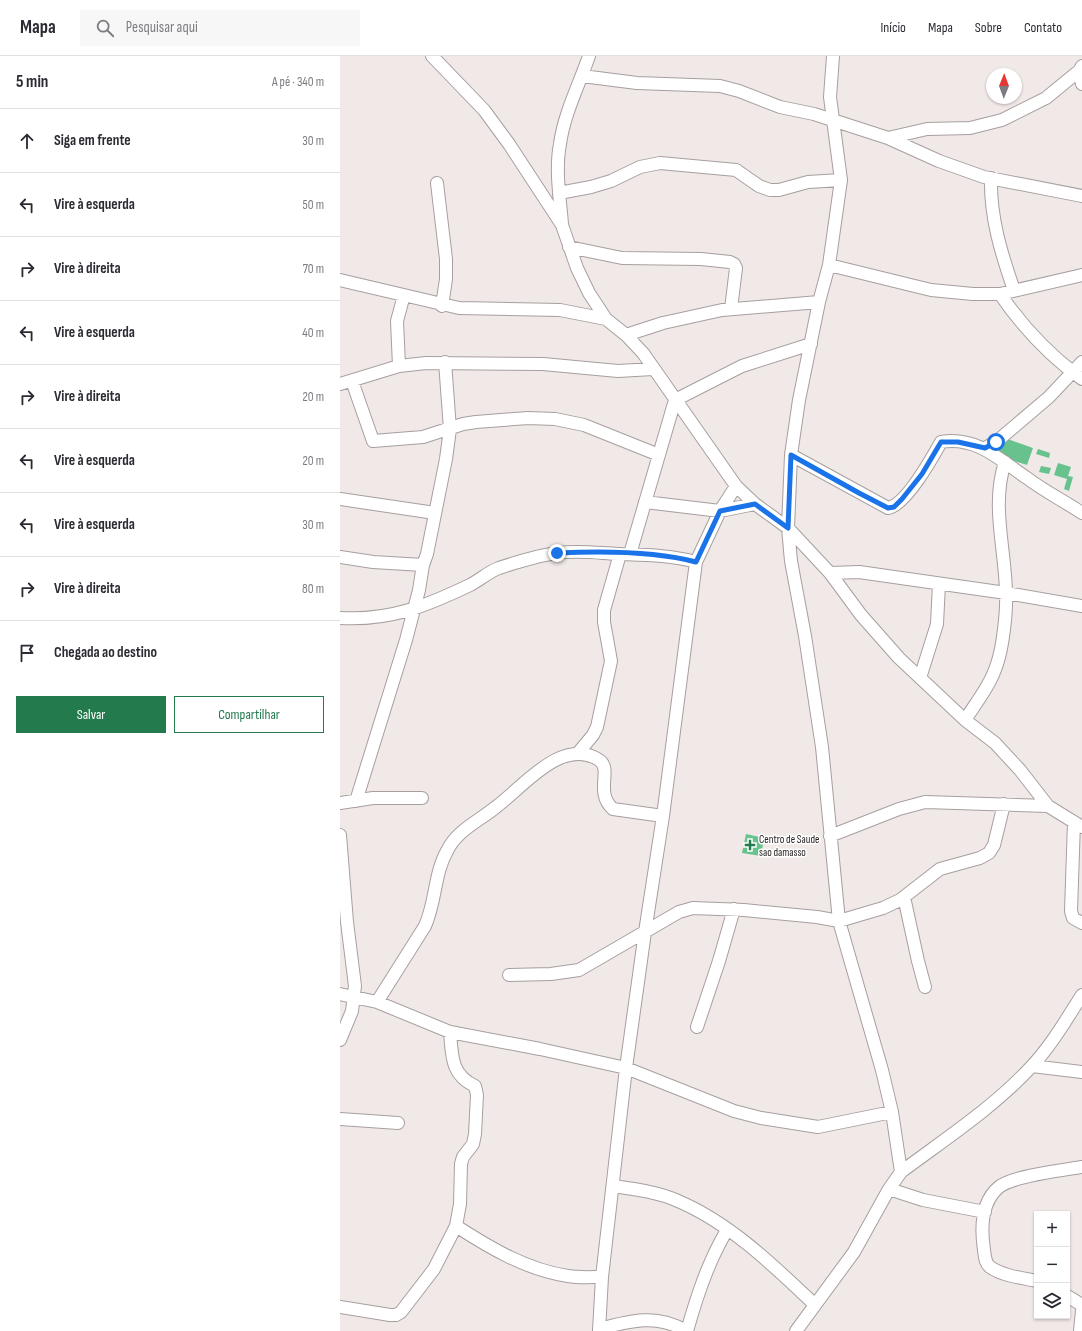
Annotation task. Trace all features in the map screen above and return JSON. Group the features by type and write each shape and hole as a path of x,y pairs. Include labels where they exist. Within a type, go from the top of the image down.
{"street":[{"path":"432,56 484,110 509,144 562,226"},
{"path":"589,56 568,111 560,144 558,165 562,226 569,247 589,293 606,319 626,335 643,353 652,369 736,486 755,504 788,528 830,573 861,615 900,658 965,720 1000,749 1020,770 1048,806 1078,825 1071,911 1073,918 1082,923"},
{"path":"833,56 830,97 841,180 829,265 819,302 799,400 791,455 788,528 791,561 806,636 822,747 839,921 882,1070 892,1112 901,1172"},
{"path":"888,138 927,129 970,128 1002,120 1046,98 1080,69"},
{"path":"1080,69 1082,84"},
{"path":"582,76 637,83 720,86 739,91 780,107 814,114 888,138 939,161 991,178 1082,196"},
{"path":"559,193 591,187 611,181 640,167 660,163 736,170 759,186 770,190 779,190 808,182 841,180"},
{"path":"991,178 990,199 995,224 1000,248 1014,290"},
{"path":"437,182 446,259 446,279 442,306"},
{"path":"569,247 622,258 701,259 730,262 734,264 736,268 731,309"},
{"path":"829,265 931,290 973,294 1000,294 1082,275"},
{"path":"340,280 404,294 442,306 474,310 560,310 606,319"},
{"path":"399,366 397,321 404,294"},
{"path":"1000,294 1016,316 1044,346 1077,375"},
{"path":"626,335 697,314 731,309 819,302"},
{"path":"578,753 593,735 596,727 611,661 604,622 604,610 645,502 675,400 742,366 811,344"},
{"path":"356,801 406,640 419,590 423,565 427,554 450,429 445,362"},
{"path":"652,369 618,371 543,364 445,362 399,366 346,383 373,441 423,437 463,424 495,420 555,418 572,421 659,456"},
{"path":"985,448 996,442 1077,375 1082,362"},
{"path":"791,455 888,508 894,507 902,499 922,474 941,442 953,442 985,448 1027,479 1082,513"},
{"path":"965,720 997,665 1006,593 999,528 1000,479 1005,462"},
{"path":"727,1230 714,1253 703,1280 686,1331 677,1325 655,1319 632,1320 599,1330 602,1277 626,1068 644,932 663,816 696,562 720,511 736,486"},
{"path":"340,499 435,514"},
{"path":"645,502 720,511 755,504"},
{"path":"340,618 376,618 414,609 444,598 498,569 557,553 625,554 678,557 696,562"},
{"path":"340,557 423,565"},
{"path":"830,573 859,572 1006,593 1082,606"},
{"path":"920,678 937,624 939,584"},
{"path":"377,1002 431,914 439,869 447,850 460,833 497,807 514,790 547,765 563,757 578,753 597,759 603,763 605,770 603,796 607,804 613,809 663,816"},
{"path":"340,803 373,798 422,798"},
{"path":"830,836 899,809 925,802 1048,806"},
{"path":"509,975 551,974 579,970 678,912 693,908 734,909 809,916 839,921 883,908 904,897 940,869 980,858 989,853 994,845 1004,804"},
{"path":"340,835 355,996 347,1024 340,1040"},
{"path":"904,897 925,987"},
{"path":"697,1027 719,961 734,909"},
{"path":"340,994 355,996 377,1002 450,1032 540,1049 626,1068 734,1111 761,1118 818,1127 892,1112"},
{"path":"796,1331 814,1304 854,1252 889,1189 901,1172 1006,1091 1032,1066 1063,1025 1082,995"},
{"path":"340,1307 390,1315 396,1315 401,1312 434,1269 456,1226 460,1204 462,1157 473,1144 477,1095 475,1086 460,1076 452,1063 450,1032"},
{"path":"1032,1066 1082,1072"},
{"path":"340,1119 398,1123"},
{"path":"1034,1280 1000,1272 986,1262 982,1236 985,1212 990,1198 999,1187 1011,1180 1082,1168"},
{"path":"613,1186 636,1189 677,1200 702,1213 769,1261 814,1304"},
{"path":"889,1189 923,1200 985,1212"},
{"path":"456,1226 482,1244 514,1260 542,1270 568,1276 602,1277"},
{"path":"1070,1298 1082,1305"},
{"path":"1080,1331 1082,1310"}],"building":[{"path":"1002,437 1033,448 1027,465 1013,462 997,449"},
{"path":"1038,449 1050,453 1049,458 1036,454"},
{"path":"1058,463 1071,467 1068,476 1073,477 1069,491 1064,489 1067,479 1054,475"},
{"path":"1041,466 1051,468 1049,474 1039,472"},
{"path":"746,834 764,838 761,856 742,853"}],"place":[{"name":"Centro de Saude sao damasso","path":"750,845"}],"route":[{"path":"557,553 584,552 678,557 696,562 720,511 755,504 788,528 791,455 888,508 894,507 902,499 922,474 941,442 958,442 985,448 996,442"}]}
